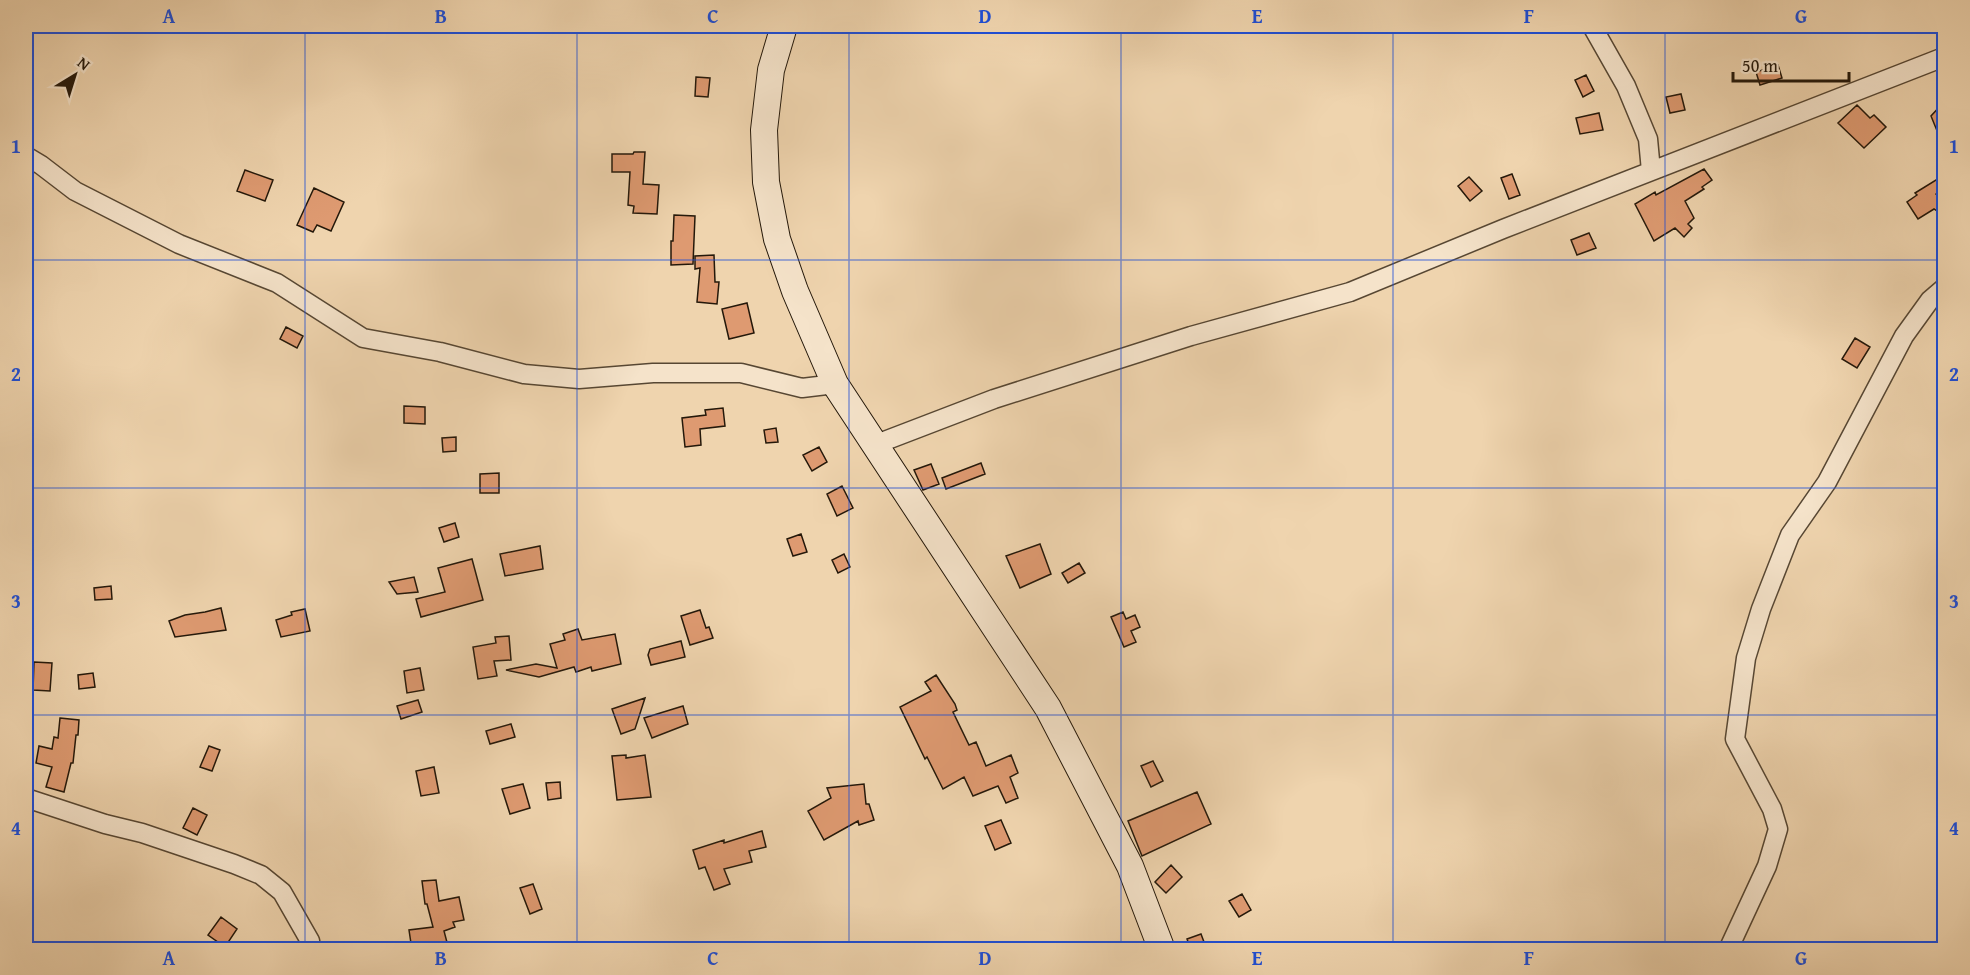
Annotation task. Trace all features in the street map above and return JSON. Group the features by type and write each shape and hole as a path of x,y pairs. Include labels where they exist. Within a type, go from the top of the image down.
{"main road":[{"path":"784,26 771,70 764,130 766,182 777,239 795,291 835,384 1048,708 1130,866 1162,950"}],"street":[{"path":"1592,26 1631,97 1648,140 1651,171"},
{"path":"874,445 1016,392 1191,336 1350,292 1944,57"},
{"path":"26,156 75,191 179,244 277,283 363,338 440,352 524,375 579,379 653,373 741,374 802,388 835,384"},
{"path":"1728,950 1767,866 1778,829 1772,808 1735,739 1746,658 1761,609 1790,535 1827,482 1904,336 1930,300 1944,288"},
{"path":"26,798 105,824 142,833 261,875 282,892 310,941 310,950"}],"building":[{"path":"1778,65 1782,78 1760,85 1756,72"},
{"path":"1586,75 1594,91 1583,97 1575,80"},
{"path":"696,77 710,78 708,97 695,96"},
{"path":"1681,94 1685,110 1670,113 1666,97"},
{"path":"1944,102 1944,148 1931,116"},
{"path":"1857,105 1870,118 1874,115 1886,127 1864,148 1838,123"},
{"path":"1599,113 1603,130 1580,134 1576,118"},
{"path":"634,152 645,152 643,184 659,185 657,214 633,213 634,206 628,205 630,172 612,172 612,154 633,154"},
{"path":"1704,169 1712,180 1702,187 1704,189 1685,201 1694,218 1688,224 1692,228 1684,237 1675,228 1654,241 1635,204"},
{"path":"245,170 273,180 265,201 237,191"},
{"path":"1512,174 1520,195 1509,199 1501,178"},
{"path":"1944,175 1944,188 1936,194 1944,202 1937,211 1934,209 1918,219 1907,202 1917,195 1915,193"},
{"path":"1469,177 1482,191 1470,201 1458,186"},
{"path":"314,188 344,202 331,231 317,225 313,232 297,225"},
{"path":"674,215 695,216 693,264 671,265"},
{"path":"1589,233 1596,248 1577,255 1571,240"},
{"path":"714,255 715,282 719,282 717,304 697,302 700,268 695,269 695,256"},
{"path":"747,303 754,333 729,339 722,309"},
{"path":"286,327 303,336 297,348 280,339"},
{"path":"1855,338 1870,347 1857,368 1842,359"},
{"path":"404,406 425,407 425,424 404,423"},
{"path":"723,408 725,426 700,429 701,445 685,447 682,418 706,415 705,410"},
{"path":"776,428 778,442 766,443 764,430"},
{"path":"456,437 456,451 443,452 442,438"},
{"path":"819,447 827,462 812,471 803,455"},
{"path":"981,463 985,474 946,489 942,478"},
{"path":"931,464 939,484 923,490 914,470"},
{"path":"499,473 499,493 480,493 480,474"},
{"path":"842,486 853,508 837,516 827,494"},
{"path":"455,523 459,537 444,542 439,528"},
{"path":"801,534 807,552 793,556 787,539"},
{"path":"1040,544 1051,574 1020,588 1006,556"},
{"path":"540,546 543,569 505,576 500,554"},
{"path":"844,554 850,567 838,573 832,560"},
{"path":"472,559 483,600 421,617 416,599 445,592 438,568"},
{"path":"1079,563 1085,573 1068,583 1062,573"},
{"path":"414,577 418,592 397,594 389,582"},
{"path":"111,586 112,599 95,600 94,588"},
{"path":"221,608 226,630 175,637 169,621 185,615"},
{"path":"305,609 310,631 281,637 276,620 292,615 291,612"},
{"path":"700,610 706,628 709,627 713,638 690,645 681,616"},
{"path":"1123,612 1126,619 1135,615 1140,627 1131,631 1136,642 1124,647 1111,617"},
{"path":"578,629 582,640 615,634 621,664 592,671 591,667 576,672 574,667 539,677 506,670 536,664 557,668 550,644 565,640 563,634"},
{"path":"509,636 511,660 494,661 497,676 478,679 473,647 496,643 495,637"},
{"path":"681,641 685,657 651,665 648,655 650,649"},
{"path":"34,662 52,663 50,691 33,690"},
{"path":"420,668 424,690 407,693 404,671"},
{"path":"93,673 95,687 79,689 78,675"},
{"path":"936,675 955,704 957,710 953,712 969,745 976,742 986,766 1011,755 1018,773 1010,777 1018,798 1006,803 998,786 973,796 964,777 943,789 927,757 925,759 900,707 931,691 925,682"},
{"path":"645,698 635,729 621,734 612,709"},
{"path":"418,700 422,712 401,719 397,706"},
{"path":"683,706 688,724 652,738 644,718"},
{"path":"60,718 79,720 73,763 71,763 64,792 46,787 52,767 36,763 39,746 52,749 54,737 58,738"},
{"path":"511,724 515,737 490,744 486,731"},
{"path":"209,746 220,750 212,771 200,767"},
{"path":"626,755 626,758 645,755 651,797 617,800 612,756"},
{"path":"1153,761 1163,781 1151,787 1141,766"},
{"path":"434,767 439,793 421,796 416,771"},
{"path":"560,782 561,798 548,800 546,783"},
{"path":"523,784 530,808 510,814 502,789"},
{"path":"864,784 866,804 869,804 874,820 859,825 858,821 824,840 808,811 831,798 827,788"},
{"path":"1197,792 1211,824 1142,856 1128,821"},
{"path":"193,808 207,815 197,835 183,828"},
{"path":"1001,820 1011,843 995,850 985,826"},
{"path":"762,831 766,847 749,851 752,862 724,869 730,884 714,890 705,867 699,869 693,850"},
{"path":"1171,865 1182,877 1166,893 1155,882"},
{"path":"436,880 439,901 459,897 464,920 453,922 455,927 444,931 449,950 412,950 409,930 433,927 427,904 425,904 422,881"},
{"path":"533,884 542,909 530,914 520,888"},
{"path":"1242,894 1251,910 1239,917 1229,901"},
{"path":"221,917 237,929 225,947 208,935"},
{"path":"1201,934 1207,950 1191,950 1187,939"}]}
